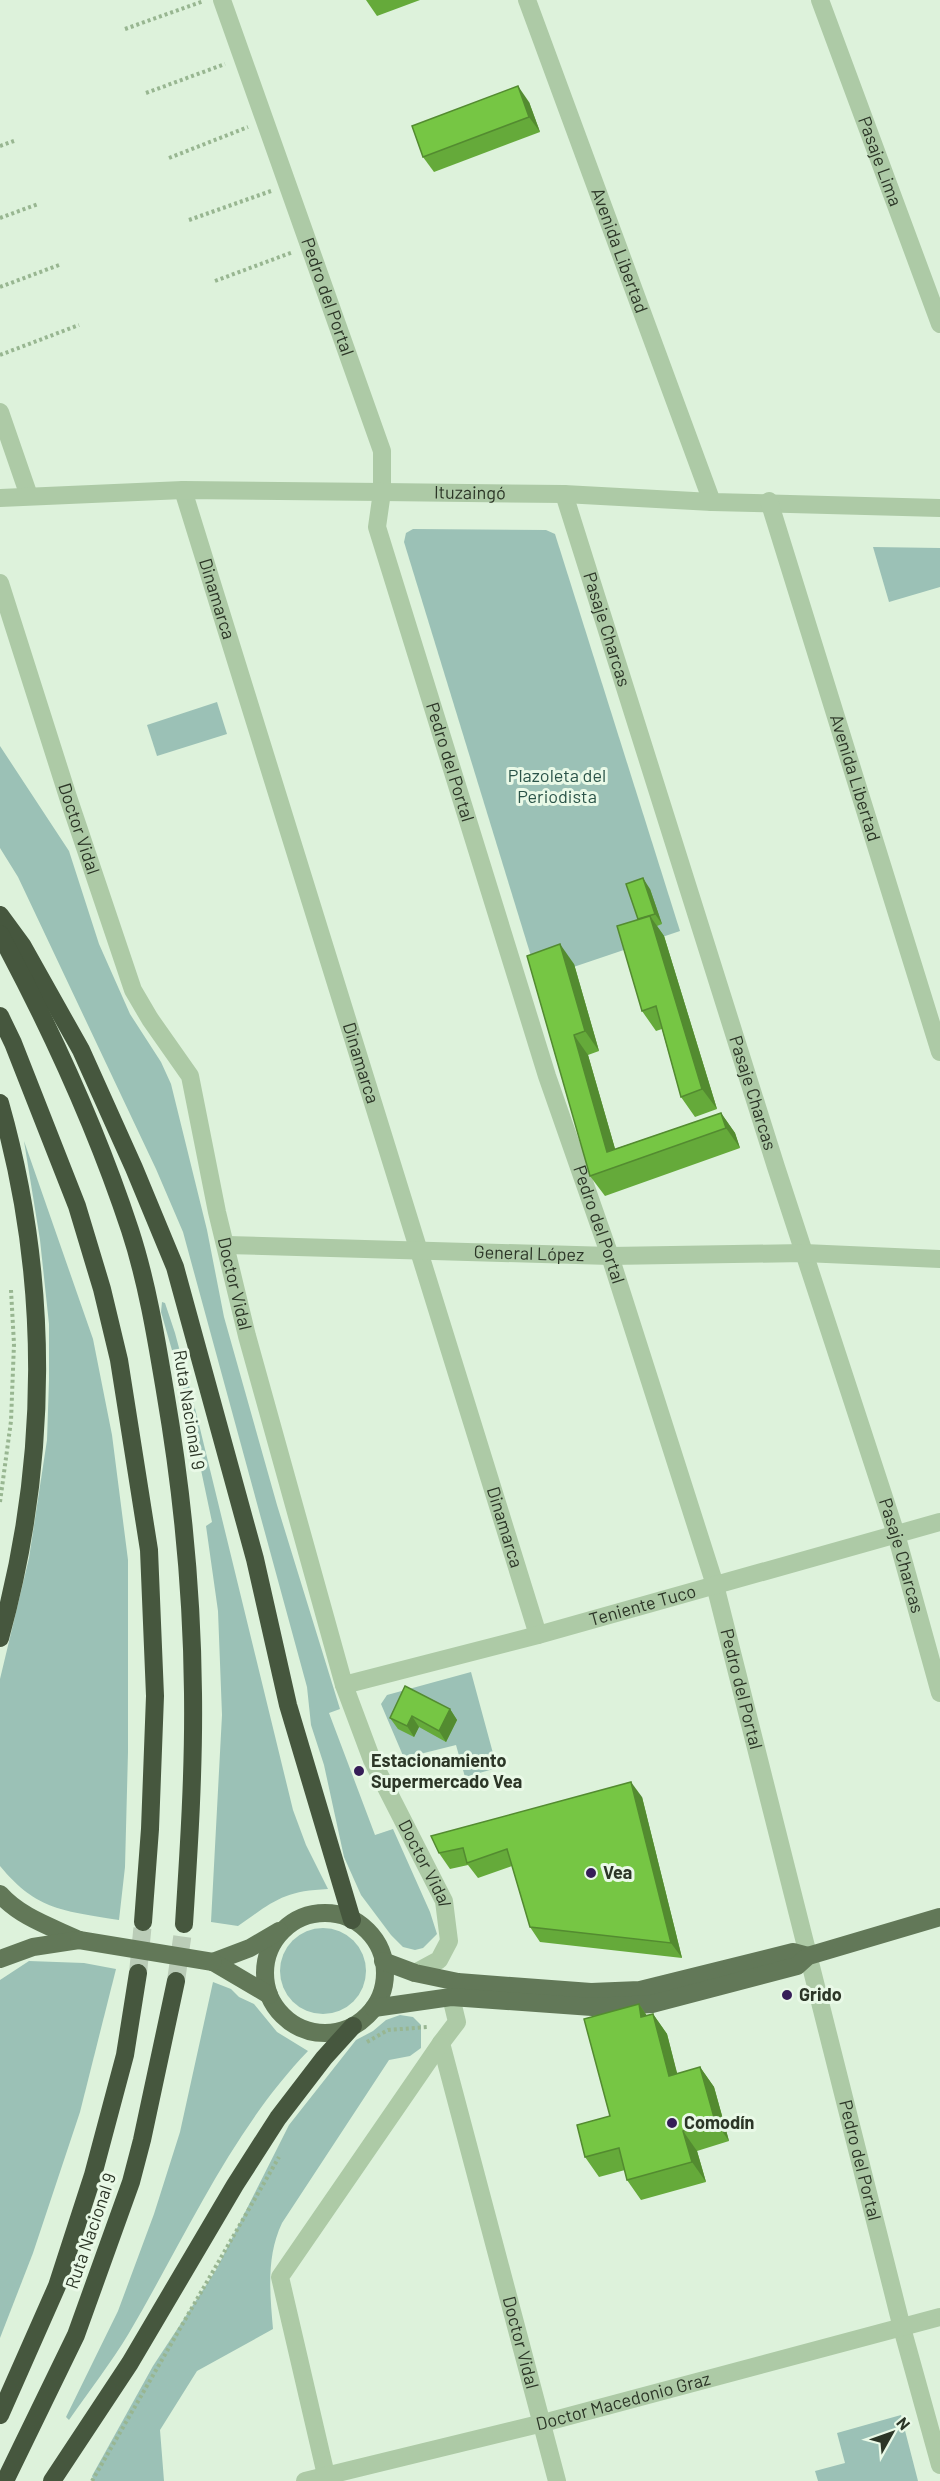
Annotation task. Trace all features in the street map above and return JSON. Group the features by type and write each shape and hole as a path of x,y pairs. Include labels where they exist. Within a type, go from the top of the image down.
{"highway":[{"path":"0,915 22,945 81,1050 175,1267 255,1559 288,1705 352,1920"},
{"name":"Ruta Nacional 9","path":"0,934 42,1012 108,1167 130,1231 148,1296 158,1346 180,1479 190,1616 193,1715 190,1828 184,1924"},
{"path":"0,1016 13,1043 77,1206 102,1289 119,1360 149,1550 154,1696 150,1829 142,1922"},
{"path":"0,1103 19,1188 30,1254 37,1318 38,1371 37,1434 32,1481 0,1638"},
{"name":"Ruta Nacional 9","path":"0,2415 57,2286 89,2186 125,2055 138,1973"},
{"name":"Ruta Nacional 9","path":"5,2481 76,2335 131,2182 176,1981"},
{"path":"52,2481 130,2363 235,2185 278,2118 324,2058 353,2026"}],"main road":[{"path":"0,1894 8,1903 25,1914 79,1940 213,1962 269,1995"},
{"path":"213,1962 250,1948 300,1918 317,1913 335,1914 352,1920 367,1930 377,1944 383,1961 384,1977 381,1993 374,2008 353,2026 337,2031 320,2033 304,2029 290,2021 278,2010 269,1995 265,1978 266,1959 273,1942 285,1928"},
{"path":"374,2008 451,1997 592,2007 652,2004 797,1966 808,1956 940,1917"},
{"path":"0,1959 33,1947 79,1940"},
{"path":"383,1961 415,1972 458,1982 591,1992 640,1990 793,1952 808,1956"}],"street":[{"name":"Pedro del Portal","path":"222,0 311,246 382,452 382,492 377,527 547,1076 609,1256 715,1585 902,2328 940,2465"},
{"name":"Avenida Libertad","path":"527,0 712,502"},
{"name":"Pasaje Lima","path":"820,0 940,324"},
{"path":"0,412 29,496"},
{"name":"Ituzaingó","path":"0,498 183,490 382,492 564,494 712,502 769,501 940,508"},
{"name":"Dinamarca","path":"183,490 538,1635"},
{"name":"Pasaje Charcas","path":"564,494 804,1253 896,1534 940,1693"},
{"name":"Avenida Libertad","path":"769,501 940,1052"},
{"name":"Doctor Vidal","path":"0,583 68,797 133,990 190,1076 226,1245 268,1418 344,1685 372,1760 444,1901 449,1941 439,1960 415,1972"},
{"name":"General López","path":"226,1245 609,1256 804,1253 940,1259"},
{"name":"Teniente Tuco","path":"344,1685 538,1635 940,1522"},
{"path":"326,2475 280,2277 457,2022 451,1997"},
{"name":"Doctor Vidal","path":"441,2043 557,2481"},
{"name":"Doctor Macedonio Graz","path":"305,2481 543,2423 940,2317"}],"path":[{"path":"125,29 207,0"},
{"path":"146,93 243,57"},
{"path":"169,158 266,121"},
{"path":"0,146 14,141"},
{"path":"189,220 289,184"},
{"path":"0,218 38,204"},
{"path":"215,281 311,246"},
{"path":"0,287 59,265"},
{"path":"0,355 79,325"},
{"path":"0,1502 11,1421 14,1344 11,1279"},
{"path":"357,2048 388,2030 413,2030 457,2022"},
{"path":"92,2481 282,2151"}],"green space":[{"name":"Plazoleta del Periodista","path":"413,529 546,530 555,534 680,931 538,979 404,542 406,533"},
{"path":"873,547 940,548 940,587 889,602"},
{"path":"217,702 227,734 157,756 147,725"},
{"path":"0,746 69,851 99,944 130,1014 161,1062 171,1084 207,1230 224,1317 277,1505 340,1709 329,1713 375,1835 393,1829 430,1912 437,1934 423,1948 415,1950 403,1947 391,1935 361,1895 344,1857 324,1765 311,1725 307,1687 183,1232 156,1169 18,877 0,848"},
{"path":"24,1141 93,1339 112,1435 128,1560 128,1752 125,1867 119,1920 67,1911 53,1906 27,1892 0,1866 0,1679 29,1558 47,1440 49,1380 49,1324 40,1240"},
{"path":"162,1302 165,1303 175,1333 194,1404 293,1810 306,1845 328,1889 289,1895 238,1926 211,1922 222,1715 218,1611 206,1526 212,1522 186,1399 161,1312"},
{"path":"471,1672 497,1768 465,1777 456,1745 404,1758 381,1704 387,1695"},
{"path":"323,1928 347,1935 359,1947 366,1971 359,1995 347,2007 323,2014 299,2007 287,1995 280,1971 287,1947 299,1935"},
{"path":"29,1961 84,1963 116,1969 80,2112 33,2253 0,2338 0,1980"},
{"path":"213,1982 231,1989 239,1997 254,2004 277,2032 308,2051 280,2082 232,2150 129,2333 69,2420 66,2417 118,2311 154,2214 180,2132"},
{"path":"400,2015 413,2017 421,2025 421,2048 410,2056 389,2060 282,2223 271,2262 270,2289 273,2329 197,2371 160,2430 164,2481 94,2481 92,2476 153,2366 216,2270 289,2125 356,2040 373,2031 386,2020"},
{"path":"901,2415 918,2481 818,2481 815,2471 845,2463 837,2433"}],"building":[{"path":"518,86 529,117 423,157 412,126"},
{"path":"643,878 655,914 638,919 626,884"},
{"path":"650,916 702,1089 681,1097 656,1006 642,1011 617,926"},
{"path":"560,944 585,1031 574,1035 607,1152 721,1113 726,1128 590,1176 527,956"},
{"path":"405,1686 450,1709 439,1731 412,1716 407,1726 390,1718"},
{"name":"Vea","path":"631,1782 671,1943 530,1927 507,1849 467,1863 463,1848 439,1853 431,1836"},
{"name":"Comodín","path":"639,2004 641,2017 653,2014 669,2076 700,2067 715,2121 683,2131 692,2162 627,2180 619,2148 585,2157 577,2125 610,2116 584,2019"}],"tunnel":[{"path":"138,1973 143,1922"},
{"path":"176,1981 184,1924"}],"place":[{"name":"Estacionamiento Supermercado Vea","path":"359,1771"},
{"name":"Vea","path":"591,1873"},
{"name":"Grido","path":"787,1995"},
{"name":"Comodín","path":"672,2123"}]}
